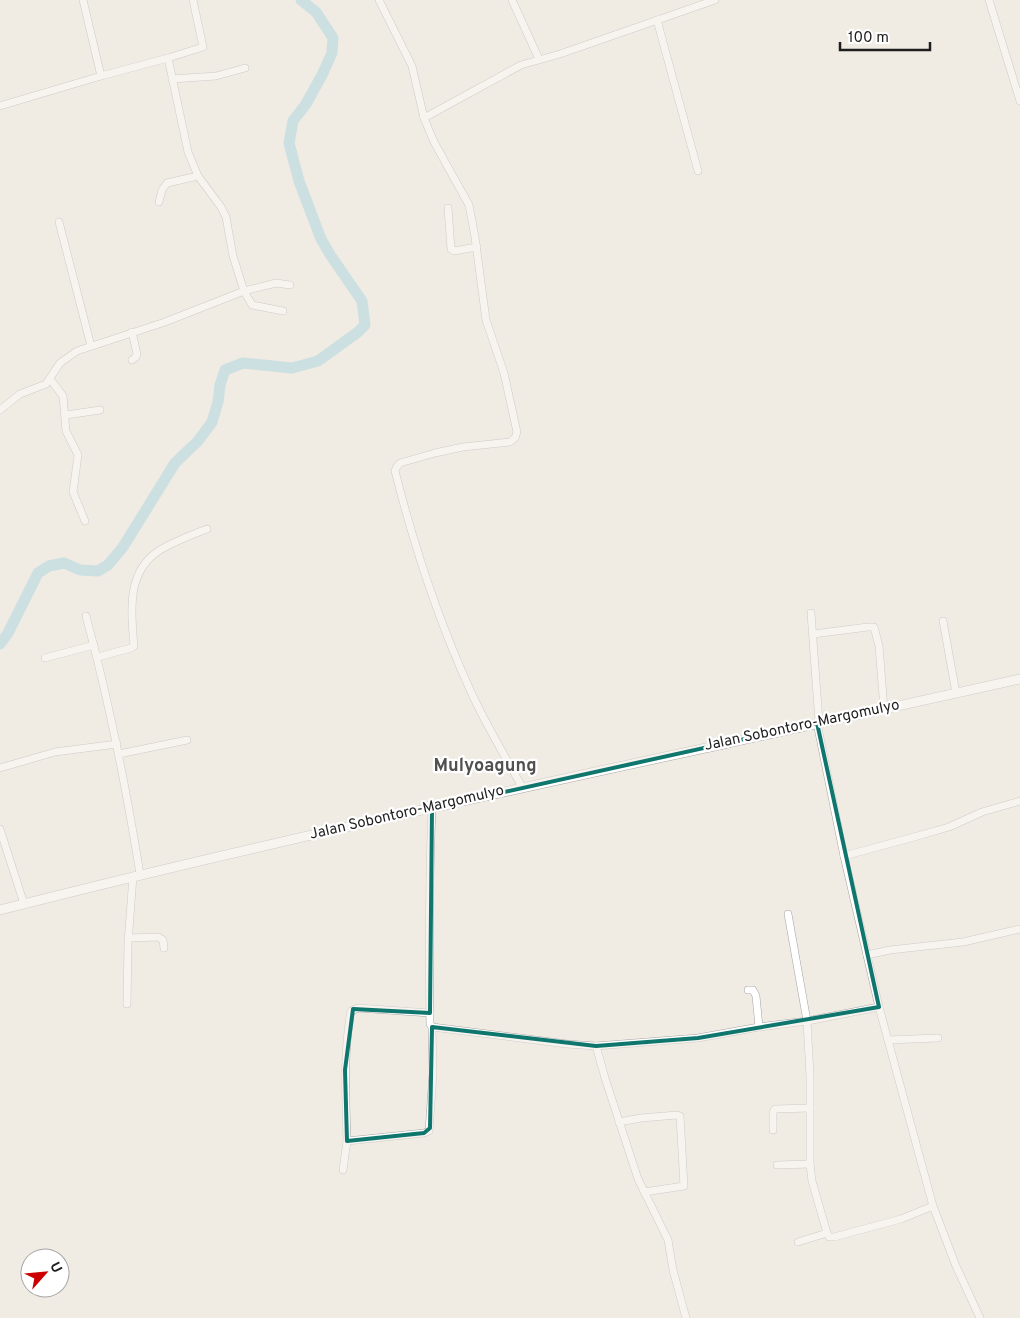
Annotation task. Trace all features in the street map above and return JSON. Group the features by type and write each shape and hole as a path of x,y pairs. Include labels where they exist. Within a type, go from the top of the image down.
{"street":[{"path":"83,0 101,76"},
{"path":"0,106 203,47 193,0"},
{"path":"379,0 412,66 424,118 434,142 466,198 472,215 486,320 506,379 517,429 517,436 505,444 450,449 398,465 395,472 419,554 460,667 472,695 522,787"},
{"path":"512,0 539,59"},
{"path":"424,118 516,68 716,0"},
{"path":"990,0 1020,101"},
{"path":"657,20 698,171"},
{"path":"168,58 186,143 198,176 221,207 226,217 233,256 244,291 252,305 283,311"},
{"path":"172,80 216,76 245,68"},
{"path":"159,202 162,190 167,183 198,176"},
{"path":"448,208 451,249 477,247"},
{"path":"59,222 91,346"},
{"path":"0,410 20,394 43,386 50,379 55,369 67,357 91,346 165,322 244,291 276,283 290,285"},
{"path":"132,332 137,356 132,360"},
{"path":"50,379 63,396 66,431 78,456 73,492 85,521"},
{"path":"66,415 100,410"},
{"path":"98,657 134,646 131,612 134,585 139,571 159,550 206,529"},
{"path":"811,613 818,722 844,856 867,955 933,1206 980,1318"},
{"path":"86,616 98,657 119,754 136,875 128,938 127,1004"},
{"path":"943,620 956,693"},
{"path":"813,634 868,626 874,627 879,646 884,709"},
{"path":"45,658 94,645"},
{"name":"Jalan Sobontoro-Margomulyo","path":"0,910 136,875 293,838 1020,679"},
{"path":"119,754 187,740"},
{"path":"0,768 55,752 117,744"},
{"path":"844,856 914,838 949,827 982,812 1020,801"},
{"path":"347,1141 429,1131 434,1066 432,1027 430,1024 429,874 432,808"},
{"path":"0,829 24,904"},
{"path":"788,914 808,1021 810,1164 814,1191 829,1237 900,1219 933,1206"},
{"path":"867,955 890,950 962,942 1020,929"},
{"path":"128,938 158,937 163,940 164,948"},
{"path":"748,990 753,990 756,996 759,1027"},
{"path":"432,1027 596,1046 698,1038 759,1027 808,1021 880,1007"},
{"path":"343,1170 347,1141 345,1070 351,1011 358,1008 430,1013"},
{"path":"888,1040 938,1038"},
{"path":"596,1046 619,1122 644,1192 668,1240 673,1270 686,1318"},
{"path":"773,1130 773,1112 775,1109 810,1108"},
{"path":"619,1122 659,1116 680,1116 684,1186 644,1192"},
{"path":"777,1165 810,1164"},
{"path":"798,1242 827,1232"}],"highlighted area":[{"path":"817,723 879,1007 698,1038 596,1046 432,1027 430,1128 424,1133 347,1141 345,1070 353,1009 430,1013 432,808"}],"waterway":[{"path":"0,644 8,633 38,573 49,566 64,563 80,570 98,571 108,565 123,547 175,463 198,441 212,422 225,370 243,363 292,368 318,361 365,325 362,301 321,239 299,181 289,143 293,121 306,104 332,53 333,38 316,12 301,0"}],"district":[{"name":"Mulyoagung","path":"485,766"}]}
